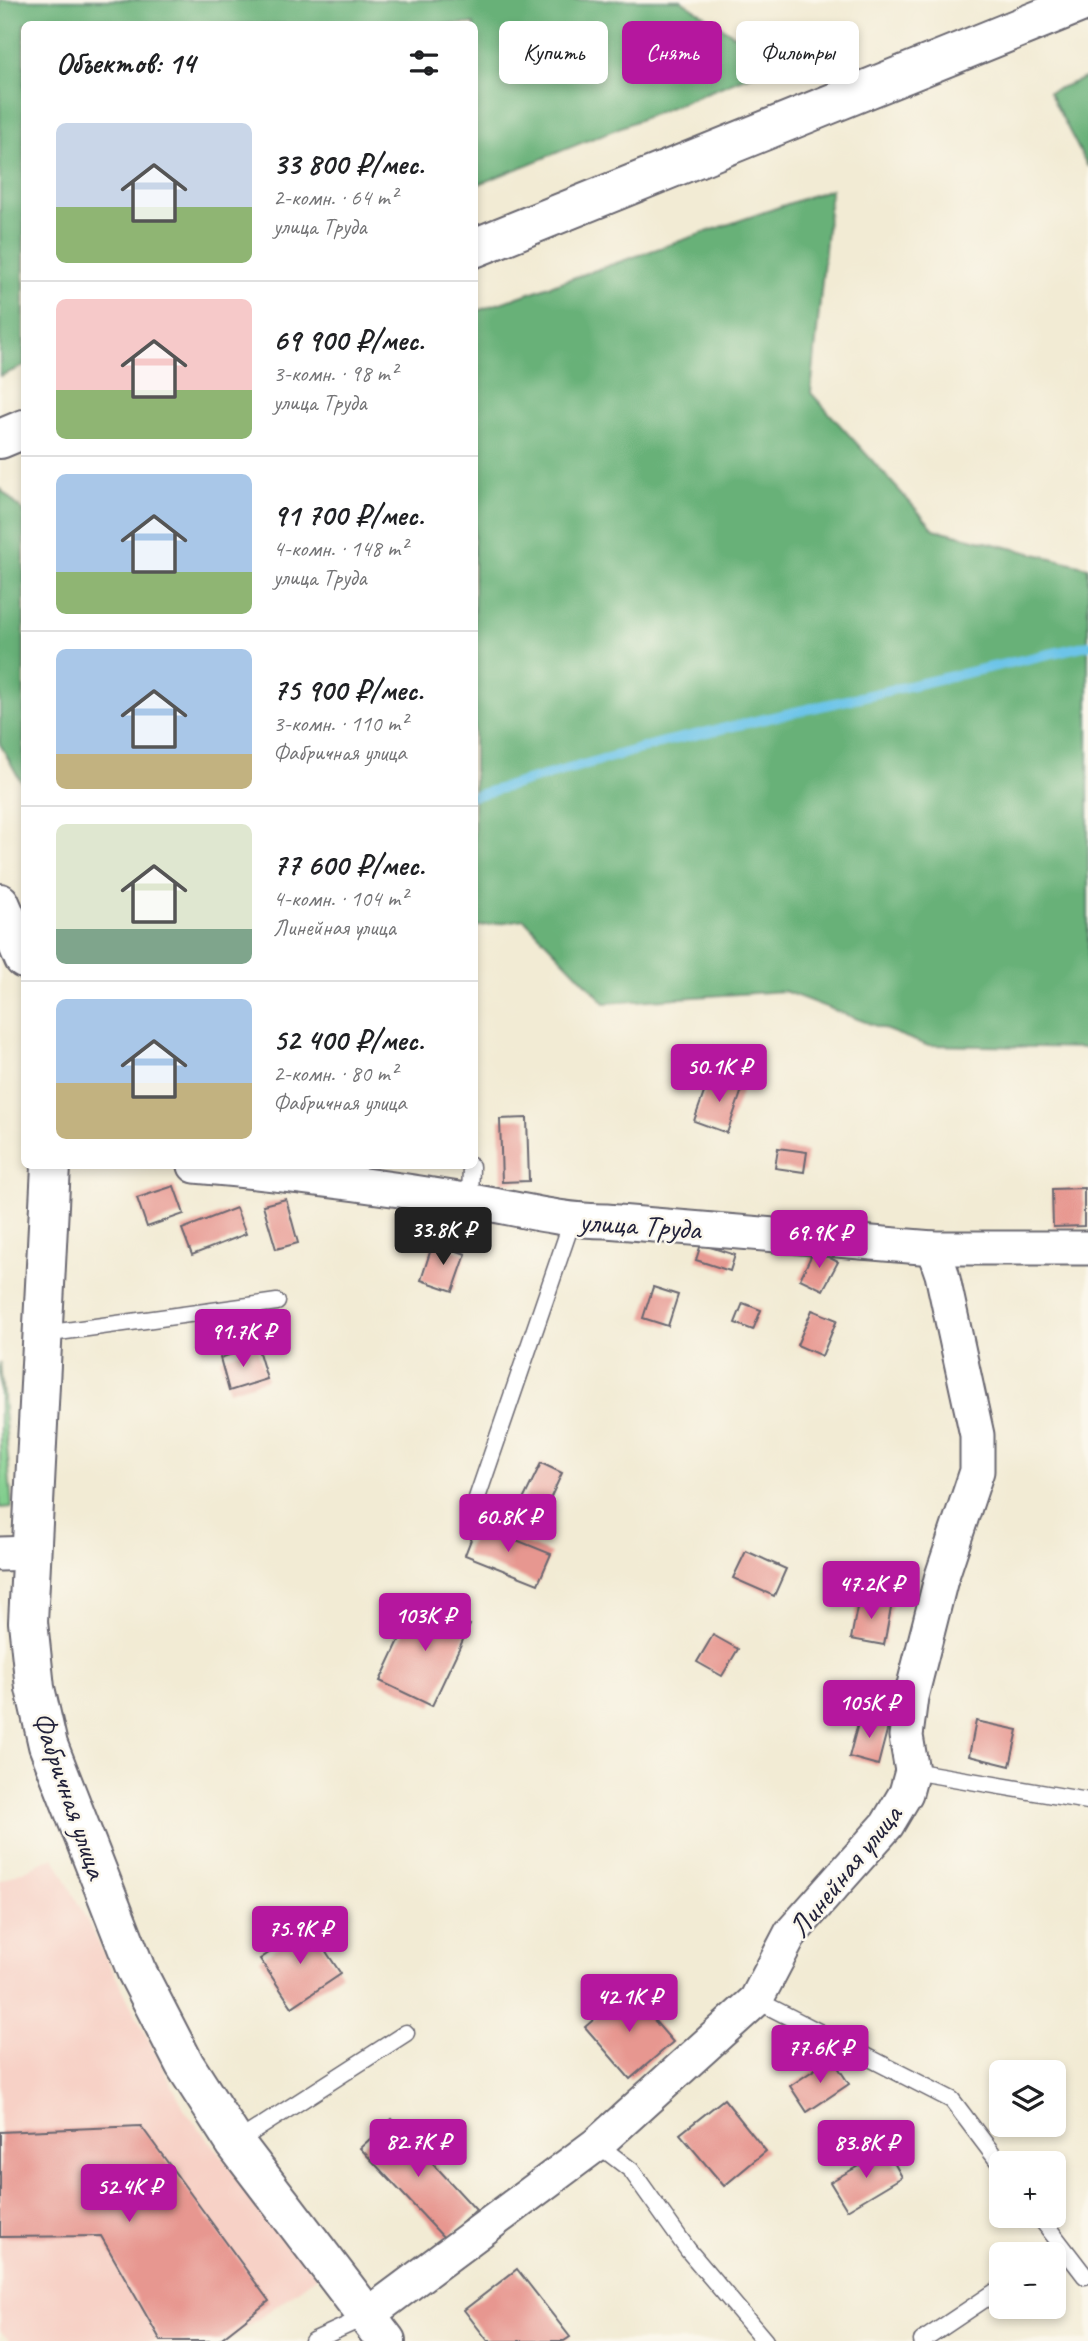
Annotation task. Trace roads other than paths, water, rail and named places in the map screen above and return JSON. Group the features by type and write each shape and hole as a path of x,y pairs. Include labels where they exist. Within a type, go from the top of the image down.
{"street":[{"path":"478,246 1088,0"},
{"path":"0,439 21,430"},
{"path":"0,903 21,951"},
{"name":"Фабричная улица","path":"51,1169 44,1334 16,1554 36,1688 48,1745 132,1960 185,2065 235,2143 376,2329"},
{"name":"улица Труда","path":"228,1169 325,1178 470,1200 572,1221 606,1221 933,1248 1088,1248"},
{"name":"Линейная улица","path":"376,2329 597,2144 756,2000 791,1933 887,1825 906,1793 912,1771 906,1736 911,1697 941,1579 977,1471 977,1435 942,1274 933,1248"}],"lane":[{"path":"470,1200 471,1169"},
{"path":"477,1498 572,1221"},
{"path":"44,1334 277,1302"},
{"path":"912,1771 1088,1801"},
{"path":"756,2000 952,2100 990,2151"},
{"path":"235,2143 406,2033"},
{"path":"597,2144 631,2171 688,2250 765,2341"},
{"path":"1066,2258 1085,2276"},
{"path":"922,2341 989,2296"},
{"path":"313,2341 376,2329"}],"waterway":[{"path":"478,795 664,742 1088,645"}]}
